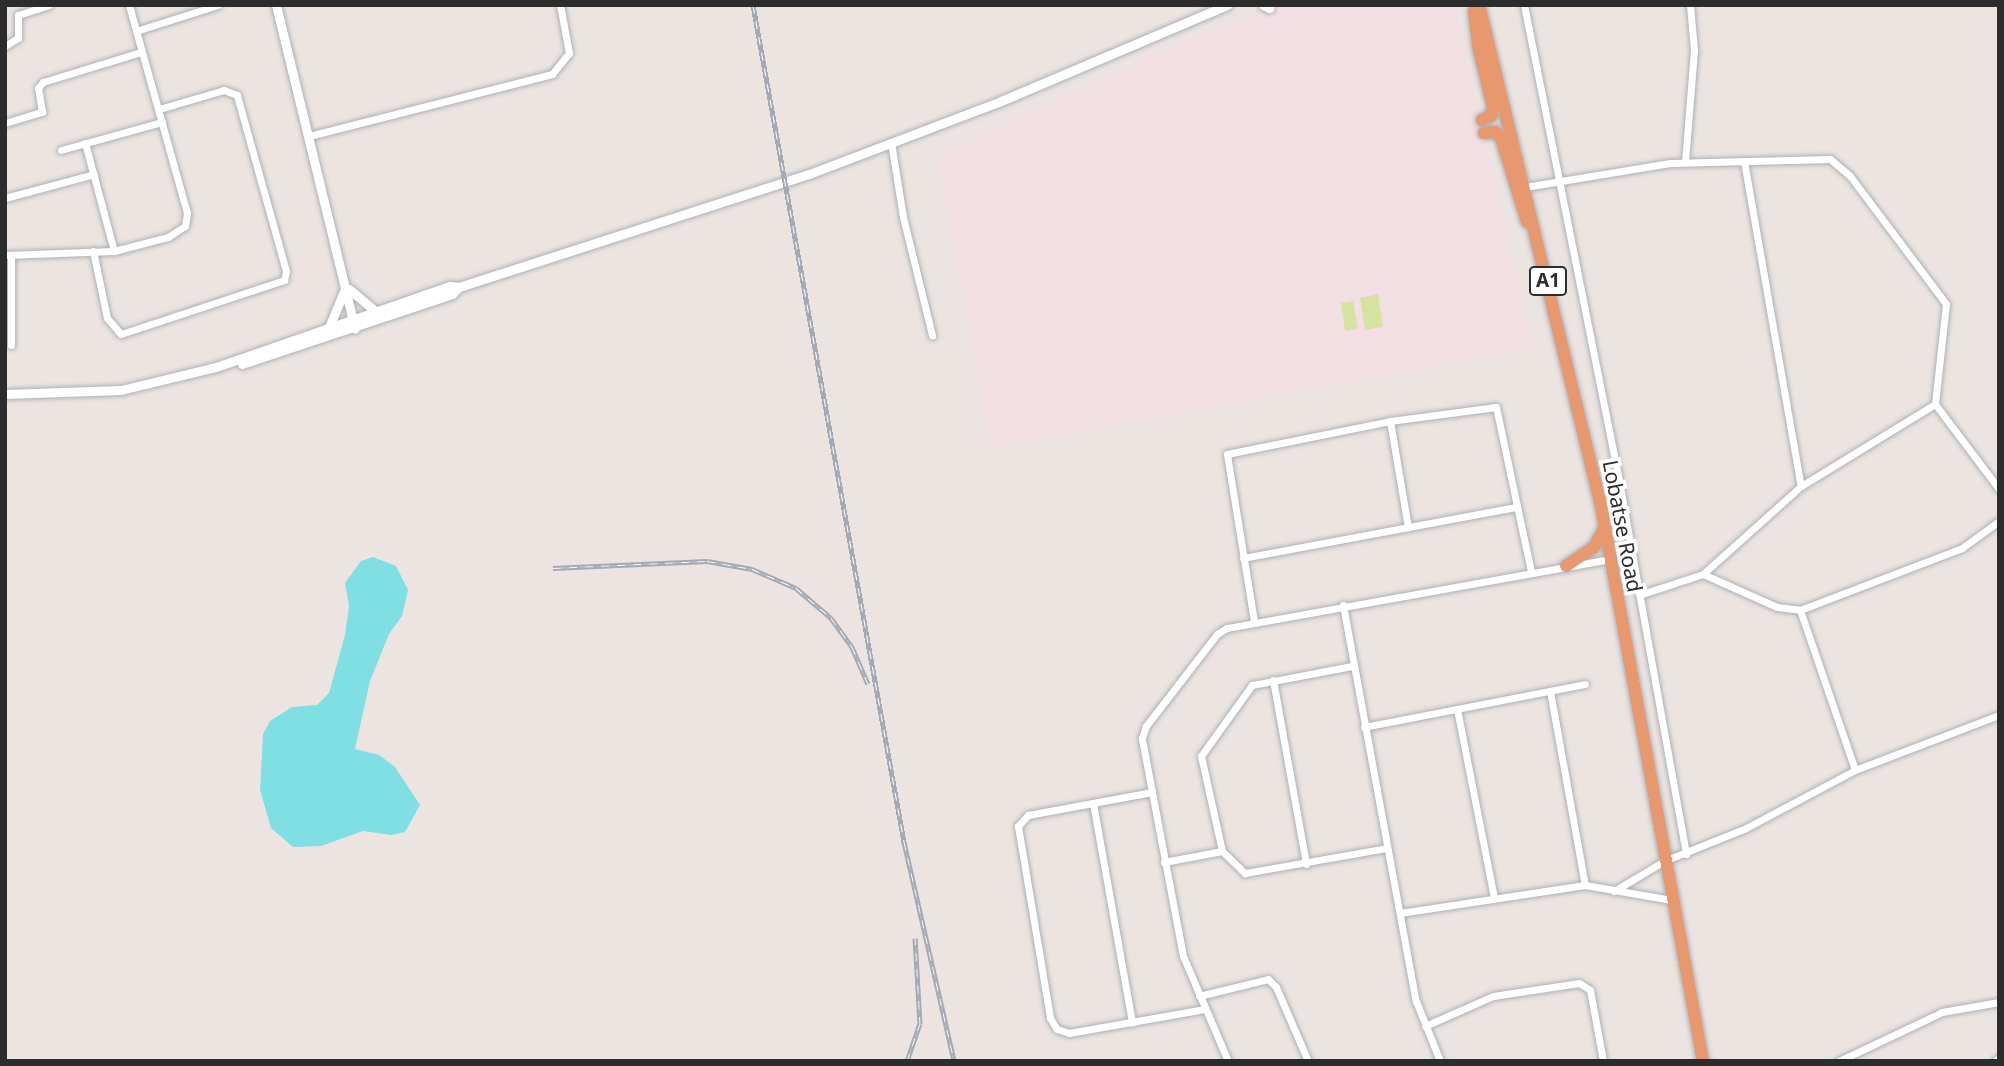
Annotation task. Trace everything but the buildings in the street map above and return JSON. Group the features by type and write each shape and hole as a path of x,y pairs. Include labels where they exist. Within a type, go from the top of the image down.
{"highway":[{"path":"1476,5 1476,40 1493,107 1483,127 1501,138 1515,192 1544,264"},
{"name":"Lobatse Road","path":"1476,5 1544,264 1605,528 1664,861 1703,1061"},
{"path":"1566,566 1594,547 1605,528"}],"street":[{"path":"5,46 18,38 18,15 49,5"},
{"path":"11,345 8,255 114,251 168,237 185,226 187,214 129,5"},
{"path":"136,31 218,5"},
{"path":"276,5 355,329"},
{"path":"309,136 552,74 569,53 560,5"},
{"path":"5,394 121,390 216,367 353,318 459,287 809,174 1227,5"},
{"path":"1524,5 1561,180 1686,854"},
{"path":"1685,162 1694,50 1690,5"},
{"path":"5,123 42,112 38,88 43,82 141,52"},
{"path":"93,251 107,318 121,334 284,280 286,271 237,96 224,90 159,109"},
{"path":"61,150 162,122"},
{"path":"85,142 114,251"},
{"path":"891,142 903,217 932,335"},
{"path":"1525,187 1685,162 1830,159 1855,183 1944,298 1947,309 1935,404 1999,489"},
{"path":"1744,161 1801,486"},
{"path":"5,198 94,174"},
{"path":"346,284 375,311"},
{"path":"329,327 341,307 346,284"},
{"path":"216,367 232,367 355,329 452,294 459,287"},
{"path":"1639,595 1703,574 1801,486 1935,404"},
{"path":"1254,621 1227,454 1390,422 1496,407 1531,572"},
{"path":"1390,422 1408,527"},
{"path":"1243,558 1516,507"},
{"path":"1703,574 1777,607 1800,610 1962,548 1999,522"},
{"path":"1228,1061 1183,956 1164,862 1143,729 1217,634 1254,621 1610,559"},
{"path":"1343,606 1416,1001 1440,1061"},
{"path":"1800,610 1855,770"},
{"path":"1352,666 1273,680 1249,688 1202,751 1222,851 1249,874 1387,848"},
{"path":"1273,680 1306,864"},
{"path":"1364,727 1585,684"},
{"path":"1550,691 1585,886"},
{"path":"1457,709 1494,898"},
{"path":"1614,891 1664,861 1686,854 1855,770 1999,715"},
{"path":"1152,792 1028,815 1016,829 1050,1018 1061,1032 1132,1023 1205,1009"},
{"path":"1093,803 1132,1023"},
{"path":"1164,862 1222,851"},
{"path":"1400,913 1585,886 1672,900"},
{"path":"1199,996 1268,979 1276,986 1308,1061"},
{"path":"1425,1026 1493,996 1579,983 1590,990 1603,1061"},
{"path":"1839,1061 1941,1012 1998,1004"}],"shaded area":[{"path":"1285,5 1454,5 1535,348 991,449 937,156 1184,40"}],"green space":[{"path":"1378,294 1383,327 1365,330 1360,298"},
{"path":"1353,301 1358,329 1345,331 1341,303"}],"water":[{"path":"373,557 396,566 408,590 402,616 389,634 370,681 355,749 379,755 395,767 420,805 405,832 391,835 363,831 321,846 293,847 271,828 260,790 263,734 270,721 292,707 317,705 329,693 345,635 349,606 345,583 361,561"}],"railway":[{"path":"753,5 904,842 954,1061"},
{"path":"553,568 707,561 752,569 796,588 831,618 852,647 868,684"},
{"path":"907,1061 920,1024 915,938"}]}
